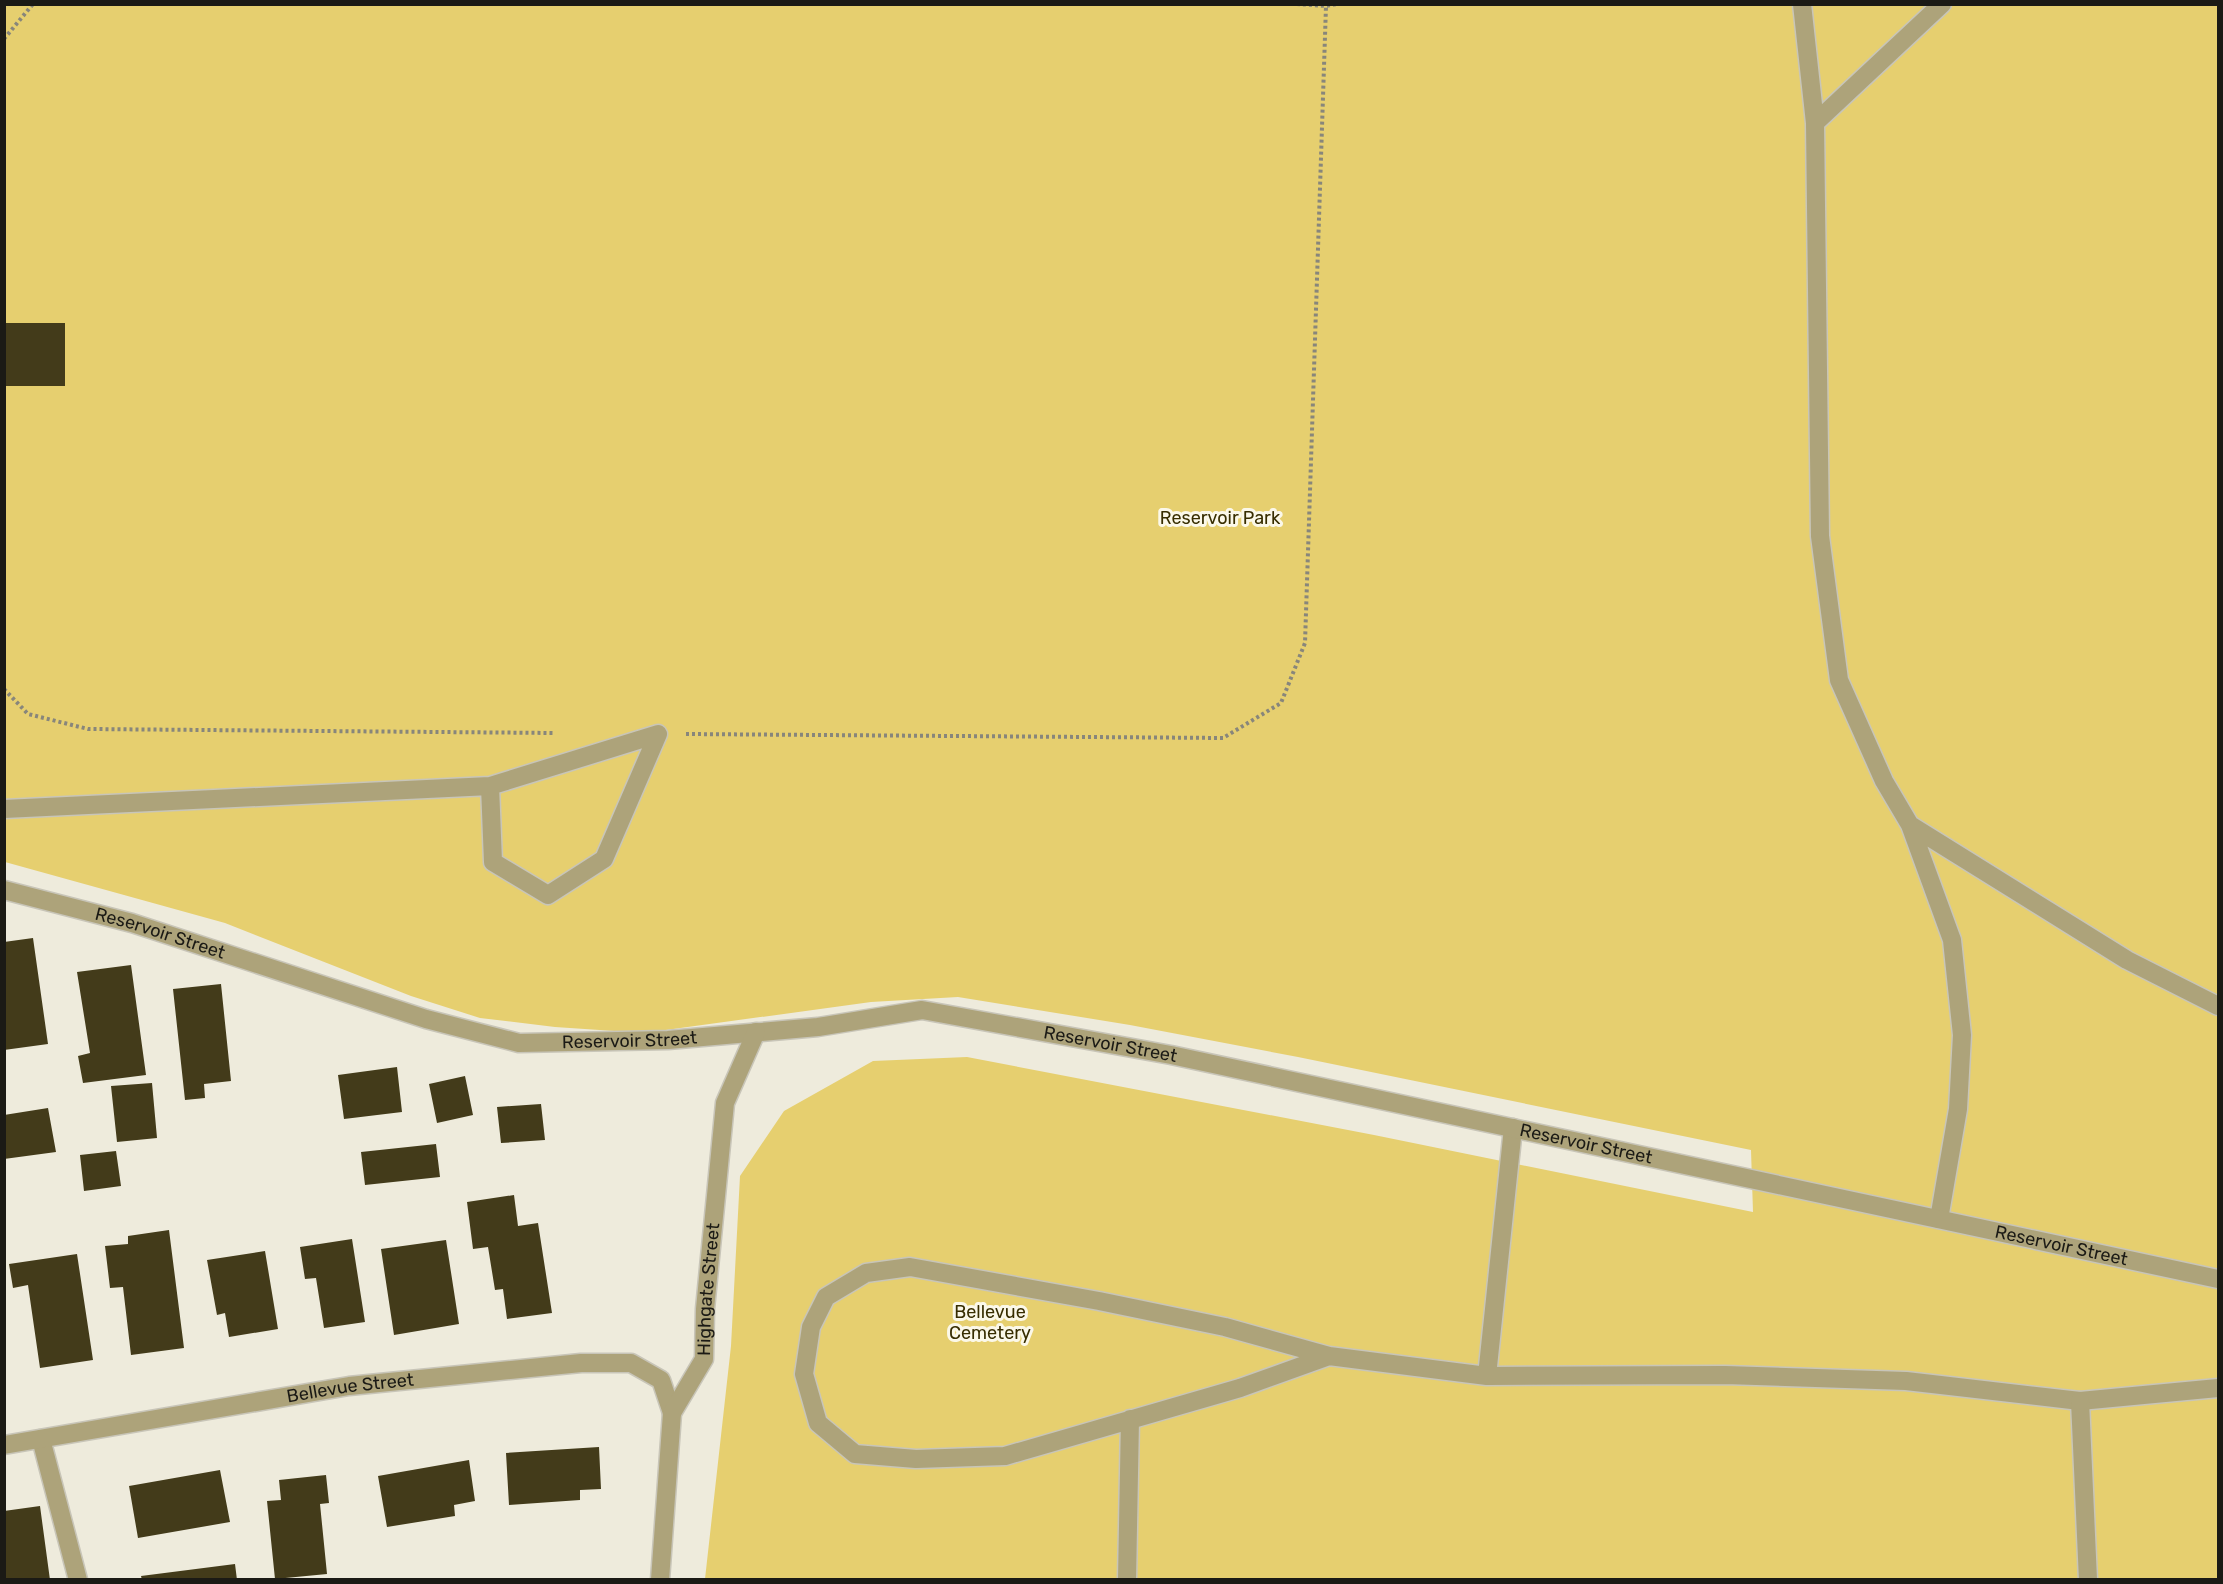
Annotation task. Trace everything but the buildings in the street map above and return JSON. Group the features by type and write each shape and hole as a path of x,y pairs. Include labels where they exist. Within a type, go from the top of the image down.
{"street":[{"path":"1802,4 1815,123 1820,536 1839,680 1884,782 1910,825 1952,940 1962,1035 1958,1109 1939,1219"},
{"path":"1815,123 1942,4"},
{"path":"490,786 493,862 548,895 604,859 658,734"},
{"path":"4,809 490,786 658,734"},
{"path":"1910,825 2127,960 2218,1006"},
{"name":"Reservoir Street","path":"4,890 132,923 426,1019 519,1043 668,1040 818,1027 922,1010 1171,1056 2218,1279"},
{"name":"Highgate Street","path":"660,1580 672,1413 704,1359 705,1309 725,1103 756,1032"},
{"path":"1487,1376 1513,1128"},
{"path":"1329,1356 1240,1388 1005,1456 916,1459 855,1454 818,1423 804,1374 812,1327 826,1297 866,1273 910,1267 1214,1324 1329,1356 1487,1376 1725,1375 1906,1381 2080,1401 2218,1388"},
{"name":"Bellevue Street","path":"4,1445 349,1386 580,1363 631,1363 661,1380 672,1413"},
{"path":"2080,1401 2088,1580"},
{"path":"1127,1580 1130,1419"},
{"path":"41,1439 78,1580"}],"path":[{"path":"4,39 33,4"},
{"path":"1297,4 1326,6 1337,4"},
{"path":"658,734 1223,738 1281,703 1305,643 1326,6"},
{"path":"5,690 28,714 88,729 563,733"}],"green space":[{"path":"4,5 2218,5 2218,1579 705,1579 731,1346 740,1176 784,1111 873,1061 967,1057 1374,1135 1753,1212 1751,1150 1298,1057 1130,1025 958,997 871,1002 644,1033 555,1027 480,1018 411,996 225,923 5,862"}],"park label":[{"name":"Reservoir Park","path":"1220,518"},
{"name":"Bellevue Cemetery","path":"990,1322"}]}
